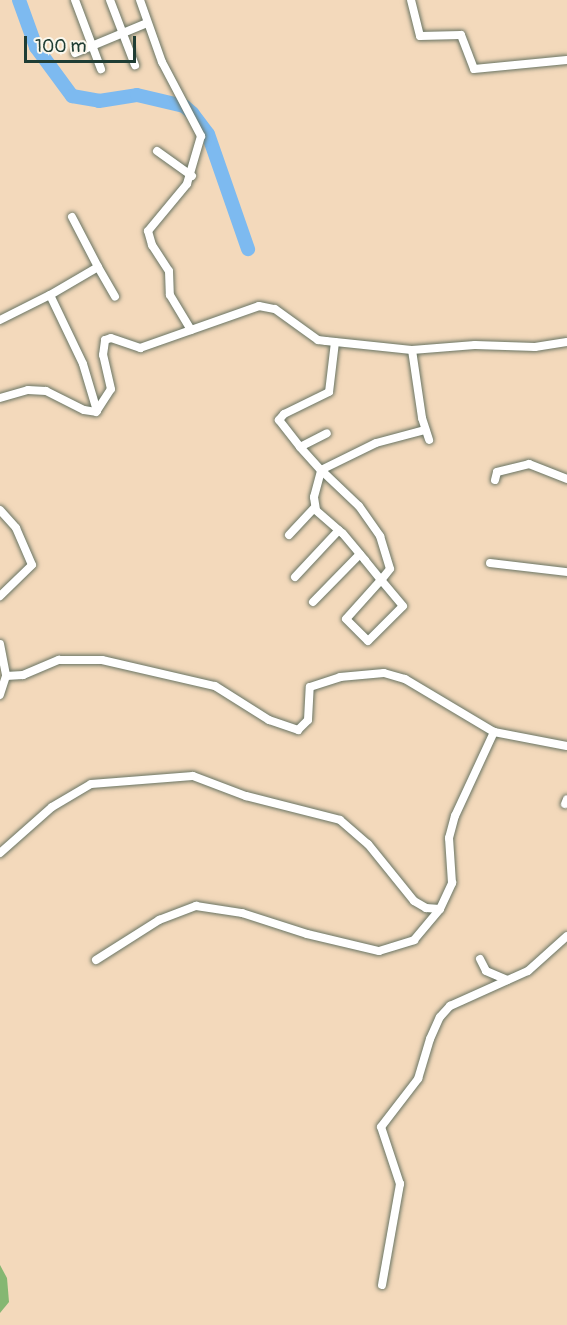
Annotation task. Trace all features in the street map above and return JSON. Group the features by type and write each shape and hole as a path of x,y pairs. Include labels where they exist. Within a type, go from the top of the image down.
{"street":[{"path":"75,0 101,69"},
{"path":"110,0 135,65"},
{"path":"140,0 147,23 202,141 192,176 176,199 148,226 148,235 169,271 170,296 191,330"},
{"path":"411,0 418,34 425,38 461,35 474,69 567,60"},
{"path":"75,52 147,23"},
{"path":"157,151 192,176"},
{"path":"72,217 115,296"},
{"path":"0,320 98,267"},
{"path":"50,295 83,364 97,411"},
{"path":"97,411 111,389 103,342 111,338 137,348 260,306 275,309 318,340 335,342 412,350 475,345 535,347 567,342"},
{"path":"315,507 339,530 360,554 381,580 403,606 368,641 346,619 381,580 390,569 380,536 359,506 321,470 279,420 284,414 329,392 335,342"},
{"path":"412,350 424,430 429,440"},
{"path":"0,398 28,390 46,391 84,410 97,411"},
{"path":"321,470 376,443 424,430"},
{"path":"300,447 327,433"},
{"path":"495,480 498,472 529,464 567,479"},
{"path":"289,535 315,507 321,470"},
{"path":"0,510 16,528 32,565 0,596"},
{"path":"295,577 339,530"},
{"path":"313,602 360,554"},
{"path":"490,563 567,572"},
{"path":"0,644 6,676 0,695"},
{"path":"6,676 23,675 59,660 102,660 215,686 269,720 298,730 308,720 310,687 340,677 384,674 405,680 494,732 567,746"},
{"path":"96,960 159,920 196,906 242,913 307,934 379,951 414,940 440,909 452,883 449,838 455,816 494,732"},
{"path":"0,853 43,814 91,784 193,776 246,796 340,819 368,844 414,901 426,908 440,909"},
{"path":"382,1285 400,1184 381,1127 418,1079 440,1017 460,999 507,980 543,960 567,936"},
{"path":"480,959 486,971 507,980"}],"green space":[{"path":"0,1265 7,1278 9,1302 0,1313"}],"waterway":[{"path":"19,0 36,47 72,96 99,101 137,95 184,106 192,113 208,134 248,249"}]}
